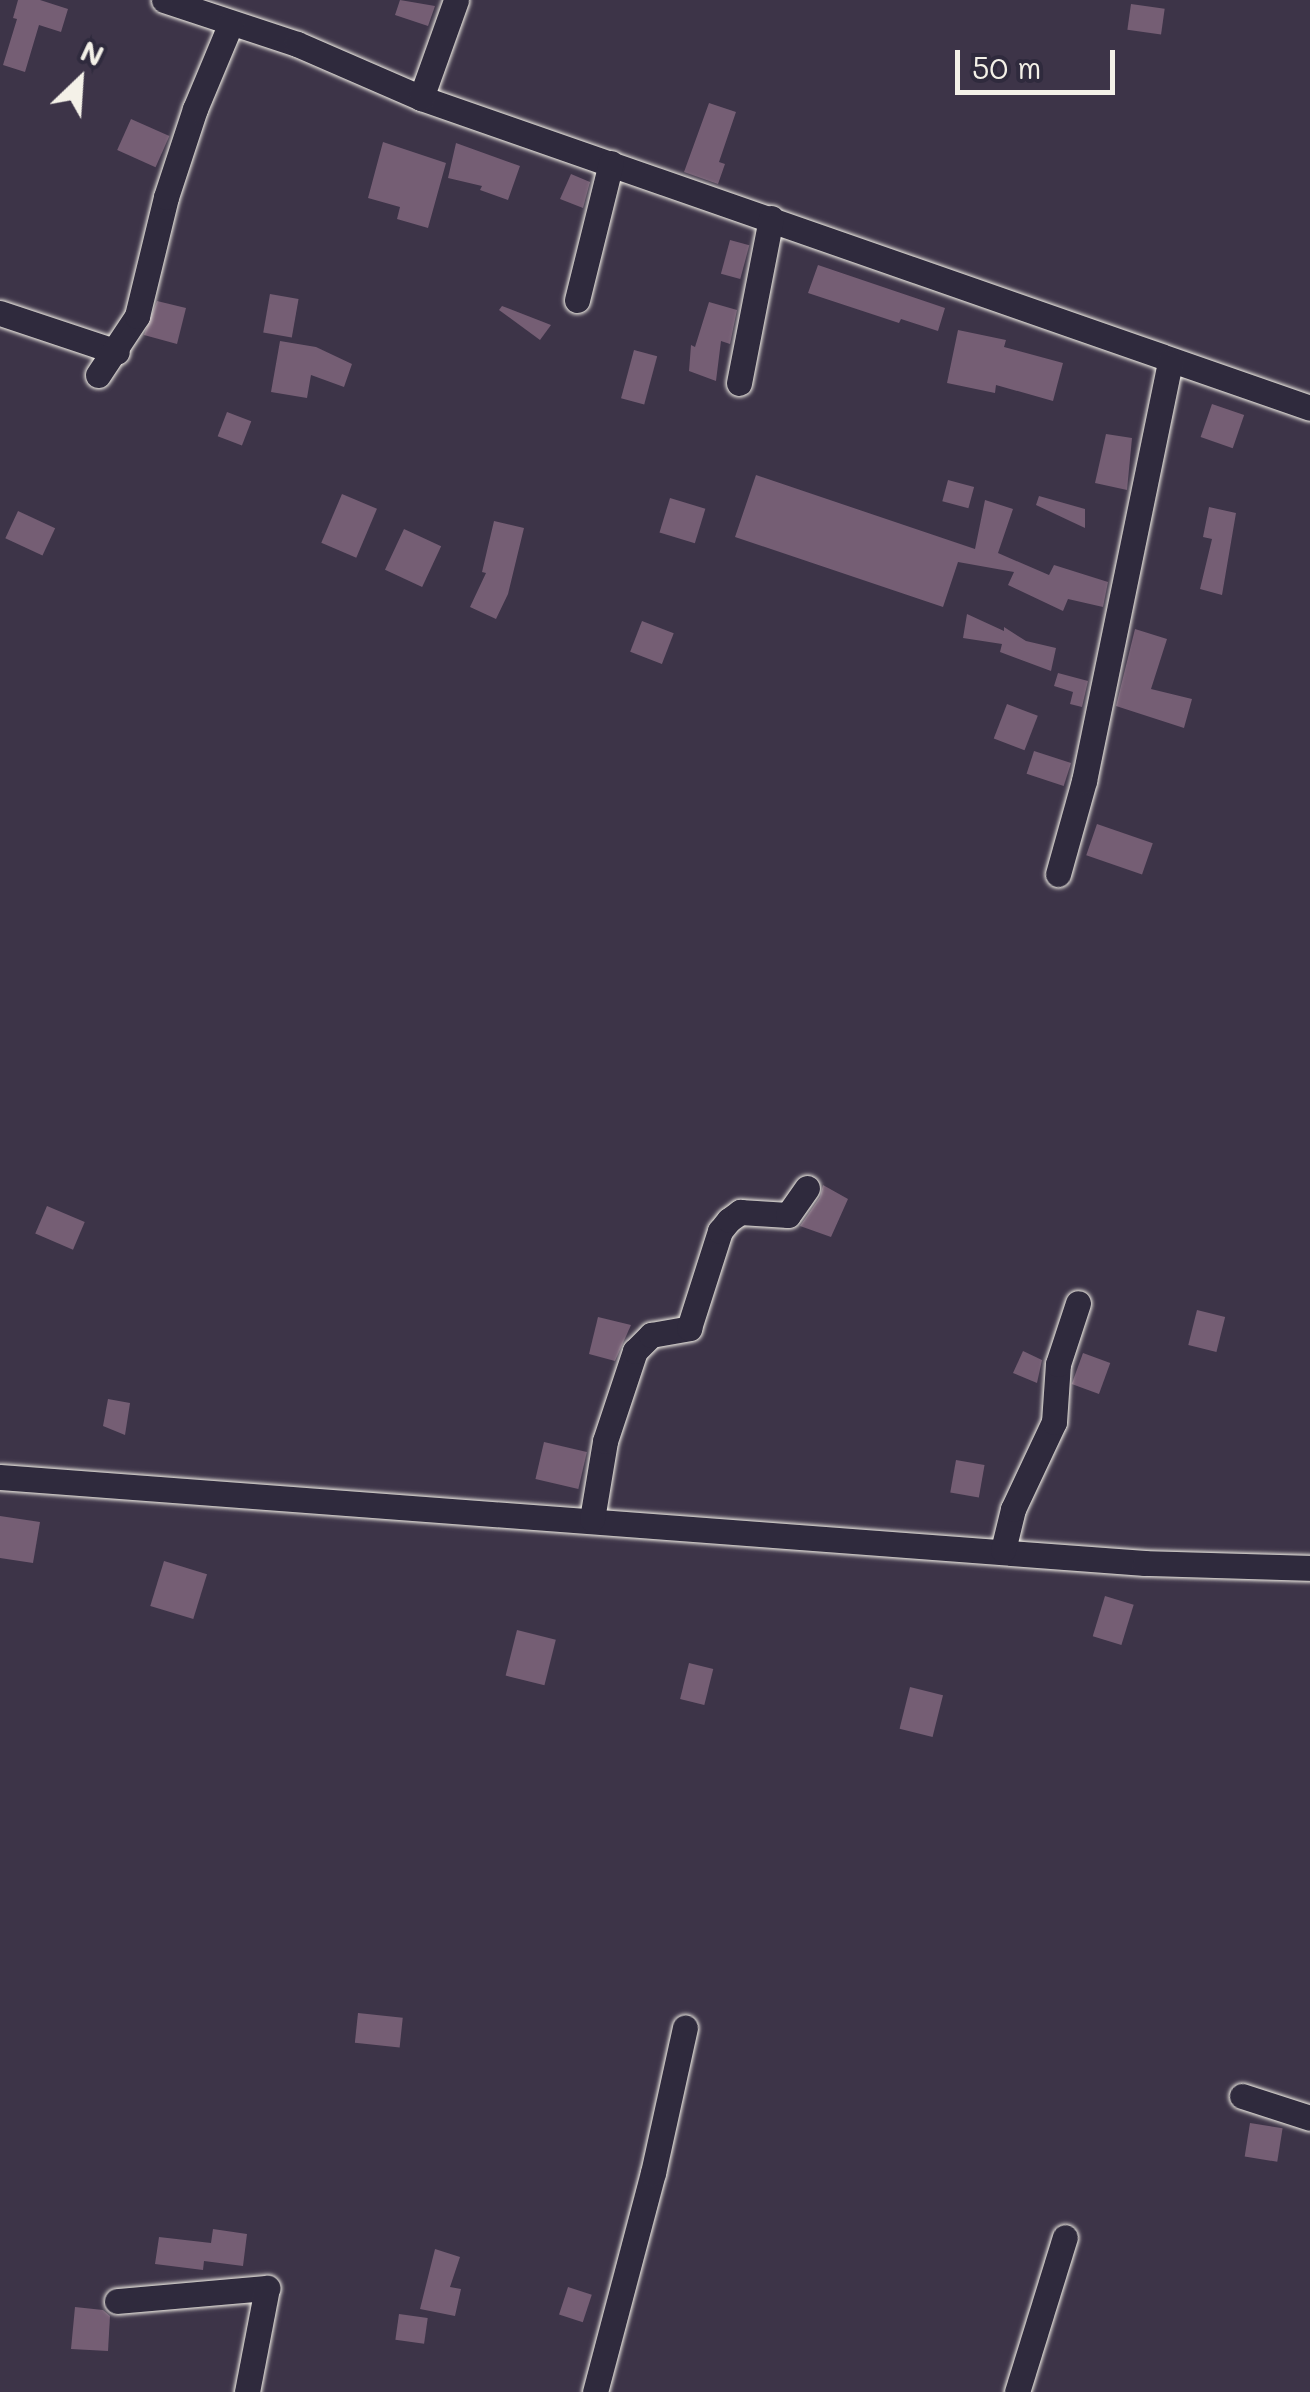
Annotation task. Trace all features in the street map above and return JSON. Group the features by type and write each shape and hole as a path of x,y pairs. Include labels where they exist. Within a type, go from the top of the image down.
{"street":[{"path":"164,0 297,44 421,98 1310,408"},
{"path":"421,98 456,0"},
{"path":"98,375 138,316 166,197 195,108 231,22"},
{"path":"576,300 611,163"},
{"path":"739,383 772,218"},
{"path":"0,312 117,352"},
{"path":"1058,874 1084,781 1170,361"},
{"path":"592,1519 605,1441 635,1351 651,1335 689,1328 720,1230 729,1220 740,1212 788,1215 807,1188"},
{"path":"1003,1550 1013,1509 1054,1422 1058,1364 1078,1303"},
{"path":"0,1477 1144,1563 1310,1568"},
{"path":"595,2392 653,2173 684,2027"},
{"path":"1242,2096 1310,2118"},
{"path":"1017,2392 1064,2237"},
{"path":"117,2300 267,2288 247,2392"}],"building":[{"path":"18,0 40,0 68,9 61,32 39,25 25,72 3,65 17,19 13,18"},
{"path":"400,0 435,6 428,26 395,15"},
{"path":"1131,4 1165,9 1161,34 1127,30"},
{"path":"709,103 736,112 719,162 725,164 718,184 684,172"},
{"path":"131,119 169,136 156,167 117,150"},
{"path":"383,142 446,163 428,228 397,219 400,207 368,198"},
{"path":"456,143 520,166 508,200 480,190 482,186 448,178"},
{"path":"571,174 590,182 583,208 560,199"},
{"path":"730,240 749,245 740,279 721,274"},
{"path":"818,265 945,308 938,331 901,319 899,323 808,293"},
{"path":"270,294 299,299 292,337 263,332"},
{"path":"157,301 186,308 177,344 144,335"},
{"path":"709,302 737,310 730,344 721,341 716,381 689,371 691,345 695,347"},
{"path":"502,306 551,325 540,340 499,310"},
{"path":"958,330 1006,340 1004,347 1063,363 1053,401 996,385 995,393 947,383"},
{"path":"280,341 316,347 352,364 344,387 311,375 307,398 271,392"},
{"path":"634,350 657,356 644,405 621,398"},
{"path":"1212,404 1244,415 1233,448 1201,437"},
{"path":"227,412 251,421 242,446 218,436"},
{"path":"1106,434 1132,438 1127,490 1095,483"},
{"path":"756,475 975,549 985,500 1013,509 998,553 1049,575 1054,565 1108,582 1103,607 1068,599 1063,611 1008,585 1014,572 958,562 943,607 735,537"},
{"path":"948,480 974,487 968,508 942,501"},
{"path":"342,494 377,509 356,558 321,543"},
{"path":"1039,496 1085,509 1085,528 1036,505"},
{"path":"670,498 705,509 695,543 659,532"},
{"path":"1209,507 1236,513 1222,595 1200,589 1212,539 1203,537"},
{"path":"18,511 55,528 42,556 5,538"},
{"path":"494,521 524,528 508,594 496,619 470,607 486,573 482,572"},
{"path":"404,529 441,546 422,587 385,570"},
{"path":"967,614 1004,631 1004,627 1026,641 1056,648 1051,671 1000,652 1002,644 963,638"},
{"path":"642,621 674,633 662,664 630,652"},
{"path":"1135,629 1167,639 1151,689 1192,699 1184,728 1116,706"},
{"path":"1058,673 1088,681 1082,707 1070,704 1073,692 1054,686"},
{"path":"1007,704 1038,716 1025,750 994,739"},
{"path":"1034,751 1071,763 1064,786 1027,774"},
{"path":"1097,824 1153,843 1142,874 1086,855"},
{"path":"823,1185 848,1199 831,1237 800,1226 820,1197"},
{"path":"47,1206 85,1222 73,1250 35,1234"},
{"path":"1197,1310 1225,1317 1216,1352 1188,1345"},
{"path":"598,1317 631,1325 615,1361 589,1354"},
{"path":"1023,1351 1042,1360 1037,1383 1013,1373"},
{"path":"1083,1353 1110,1363 1099,1394 1072,1384"},
{"path":"108,1399 130,1403 125,1435 103,1426"},
{"path":"544,1442 587,1452 578,1489 535,1479"},
{"path":"956,1460 985,1465 979,1498 950,1492"},
{"path":"0,1516 40,1522 33,1563 0,1558"},
{"path":"164,1561 207,1574 193,1619 150,1606"},
{"path":"1105,1596 1134,1605 1121,1645 1093,1636"},
{"path":"517,1630 556,1640 544,1685 506,1676"},
{"path":"689,1663 713,1669 704,1705 680,1699"},
{"path":"910,1687 943,1695 933,1737 900,1729"},
{"path":"358,2013 403,2018 400,2048 355,2043"},
{"path":"1250,2123 1283,2128 1277,2162 1245,2157"},
{"path":"213,2229 247,2234 243,2266 204,2261 203,2270 155,2264 159,2237 211,2243"},
{"path":"435,2249 460,2257 450,2287 461,2289 455,2316 420,2309"},
{"path":"568,2287 592,2295 583,2322 559,2315"},
{"path":"75,2307 103,2310 110,2316 108,2351 71,2349"},
{"path":"399,2314 428,2318 424,2344 395,2340"}]}
